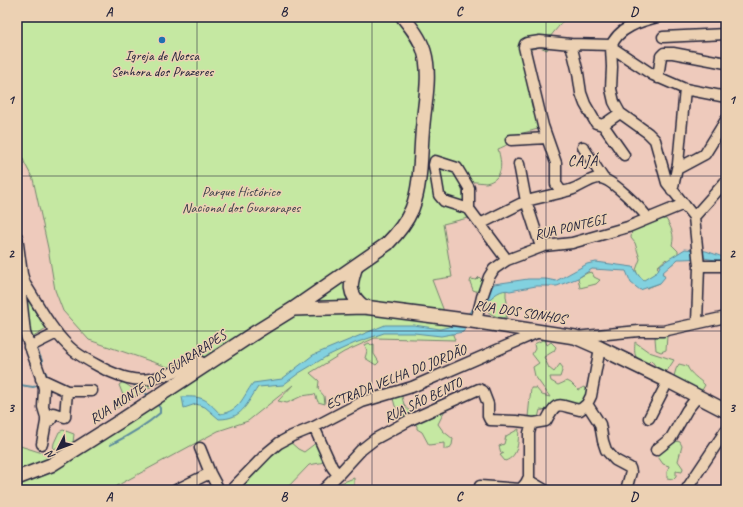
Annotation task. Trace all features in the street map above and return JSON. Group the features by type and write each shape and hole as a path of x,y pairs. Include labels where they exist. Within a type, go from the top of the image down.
{"main road":[{"name":"RUA MONTE DOS GUARARAPES","path":"17,478 51,465 293,309 387,244 398,232 412,209 417,191 426,97 425,60 421,45 416,35 403,17"},
{"path":"356,266 351,282 351,291 354,299 364,307"},
{"name":"RUA DOS SONHOS","path":"293,309 364,307 455,319 475,319 575,337 668,381 726,411"}],"street":[{"path":"627,17 628,29"},
{"path":"658,17 638,22 618,36 611,46 611,89 614,102 620,113 648,133 655,140 667,183 694,217 699,263 697,323"},
{"path":"664,37 726,34"},
{"path":"564,192 561,191 556,184 556,162 548,138 524,47 525,44 540,41 611,46 658,78 685,89 726,97"},
{"path":"570,44 578,73 581,94 585,104 596,123 603,125 624,156"},
{"path":"658,78 661,56 664,53 673,53 726,63"},
{"path":"672,191 677,169 685,89"},
{"path":"603,125 620,113"},
{"path":"677,169 705,154 726,120"},
{"path":"511,140 548,138"},
{"path":"582,147 603,178 616,186 631,199 648,218"},
{"path":"469,209 469,188 457,168 435,161 434,165 439,195 444,201 469,209 507,260"},
{"path":"519,164 526,201 541,247"},
{"path":"480,224 526,201 564,192 599,177 603,178"},
{"path":"694,217 725,186"},
{"name":"RUA PONTEGI","path":"475,319 494,269 507,260 541,247 583,240 628,227 684,204"},
{"path":"17,237 22,274 25,284 55,334 74,351 87,360 115,374 130,379 152,379 199,361 206,365"},
{"path":"699,263 726,266"},
{"path":"25,284 21,296 25,333 44,389 43,407 46,422 42,444"},
{"path":"575,337 663,331 726,317"},
{"name":"ESTRADA VELHA DO JORDÃO","path":"231,490 268,452 292,436 314,427 362,402 412,387 541,331"},
{"path":"29,347 55,334"},
{"path":"480,486 520,489 528,480 530,426 534,423 546,421 551,410 557,406 563,405 580,410 587,404 591,396 600,348"},
{"path":"41,379 67,391 92,391"},
{"path":"649,418 668,381"},
{"name":"RUA SÃO BENTO","path":"323,490 361,450 375,440 410,420 479,389 483,391 488,404 488,416 490,420 526,421 534,423"},
{"path":"46,422 51,420 54,413 65,417 67,391"},
{"path":"656,450 671,438 687,410 698,396"},
{"path":"587,404 600,424 602,441 606,450 615,460 631,469 626,490"},
{"path":"314,427 332,468 338,475"},
{"path":"686,490 726,430"},
{"path":"200,448 219,490"},
{"path":"176,490 210,473"},
{"path":"528,480 545,490"}],"green space":[{"name":"Parque Histórico Nacional dos Guararapes","path":"17,17 565,17 550,37 551,42 547,50 540,47 528,50 532,56 543,119 538,129 512,136 509,143 498,149 501,165 499,174 492,181 486,183 463,183 460,181 468,218 443,224 452,277 432,280 455,340 375,338 344,352 310,373 319,381 318,389 324,396 325,404 318,402 315,394 302,396 287,403 278,401 293,385 248,421 218,431 111,490 17,490 17,445 52,456 70,444 53,449 59,432 63,430 74,434 73,443 182,372 89,340 63,311 55,290 48,248 33,179 25,164 17,143"},
{"path":"659,219 666,219 672,231 672,245 678,251 678,259 671,265 666,259 657,267 664,275 660,283 647,288 638,276 636,270 640,259 635,243 631,238 632,229"},
{"path":"592,272 594,277 600,280 596,284 580,288 578,278"},
{"path":"479,277 484,282 481,293 473,290 470,282 471,279 476,280"},
{"path":"506,289 508,307 506,318 493,315 487,311 483,306 497,292"},
{"path":"23,292 48,328 30,339"},
{"path":"664,332 667,336 666,350 661,352 656,350 655,338 657,334"},
{"path":"545,339 547,345 551,342 556,347 554,351 544,357 549,368 554,372 560,364 563,368 560,377 550,377 551,381 558,385 567,381 578,390 584,387 588,390 585,406 548,411 540,410 538,418 528,417 531,388 536,388 542,395 550,397 535,376 533,367 539,363 532,354 535,349 534,344"},
{"path":"635,342 649,352 674,360 667,371 659,371 651,360 647,364 637,358 635,354"},
{"path":"369,343 371,345 374,344 374,354 379,362 376,365 365,358 367,351 365,345"},
{"path":"679,364 687,366 705,385 701,392 682,383 674,376"},
{"path":"160,381 117,408 114,403 123,395 119,385 123,382 133,389 136,384"},
{"path":"401,392 405,405 410,411 412,417 404,421 400,412 395,406 392,395"},
{"path":"446,408 438,424 443,431 453,439 452,445 449,449 444,449 444,443 429,445 422,432 417,429 414,422"},
{"path":"519,429 517,448 513,456 505,461 500,455 504,453 501,453 499,446 504,444 506,436"},
{"path":"672,440 680,442 682,446 678,461 683,468 682,472 676,471 676,476 673,479 667,478 669,466 663,464 656,454"},
{"path":"289,441 304,452 317,442 325,462 309,465 285,490 242,490 257,470"},
{"path":"354,478 354,490 338,490 338,484"}],"water":[{"path":"685,249 706,251 723,257 726,255 726,262 704,258 678,259 662,273 665,277 660,283 640,290 631,283 626,271 592,269 578,278 557,286 536,286 504,291 497,293 490,298 463,332 441,336 414,333 384,333 355,343 329,355 299,373 283,385 258,387 243,410 233,417 219,419 205,407 196,404 184,408 182,397 195,397 208,402 220,414 232,410 240,403 253,383 282,379 313,355 385,325 414,325 440,329 457,325 486,295 494,284 528,279 546,279 556,281 587,264 596,262 633,267 639,276 644,280 657,272 661,264"}],"waterway":[{"path":"39,347 37,349 42,361 42,369 46,373 47,377"},
{"path":"133,384 148,395"},
{"path":"17,412 18,388 20,385 33,387 37,386"},
{"path":"110,445 136,430 160,413 160,408 157,404"}],"place":[{"name":"Igreja de Nossa Senhora dos Prazeres","path":"162,40"}],"district":[{"name":"CAJÁ","path":"583,161"}]}
